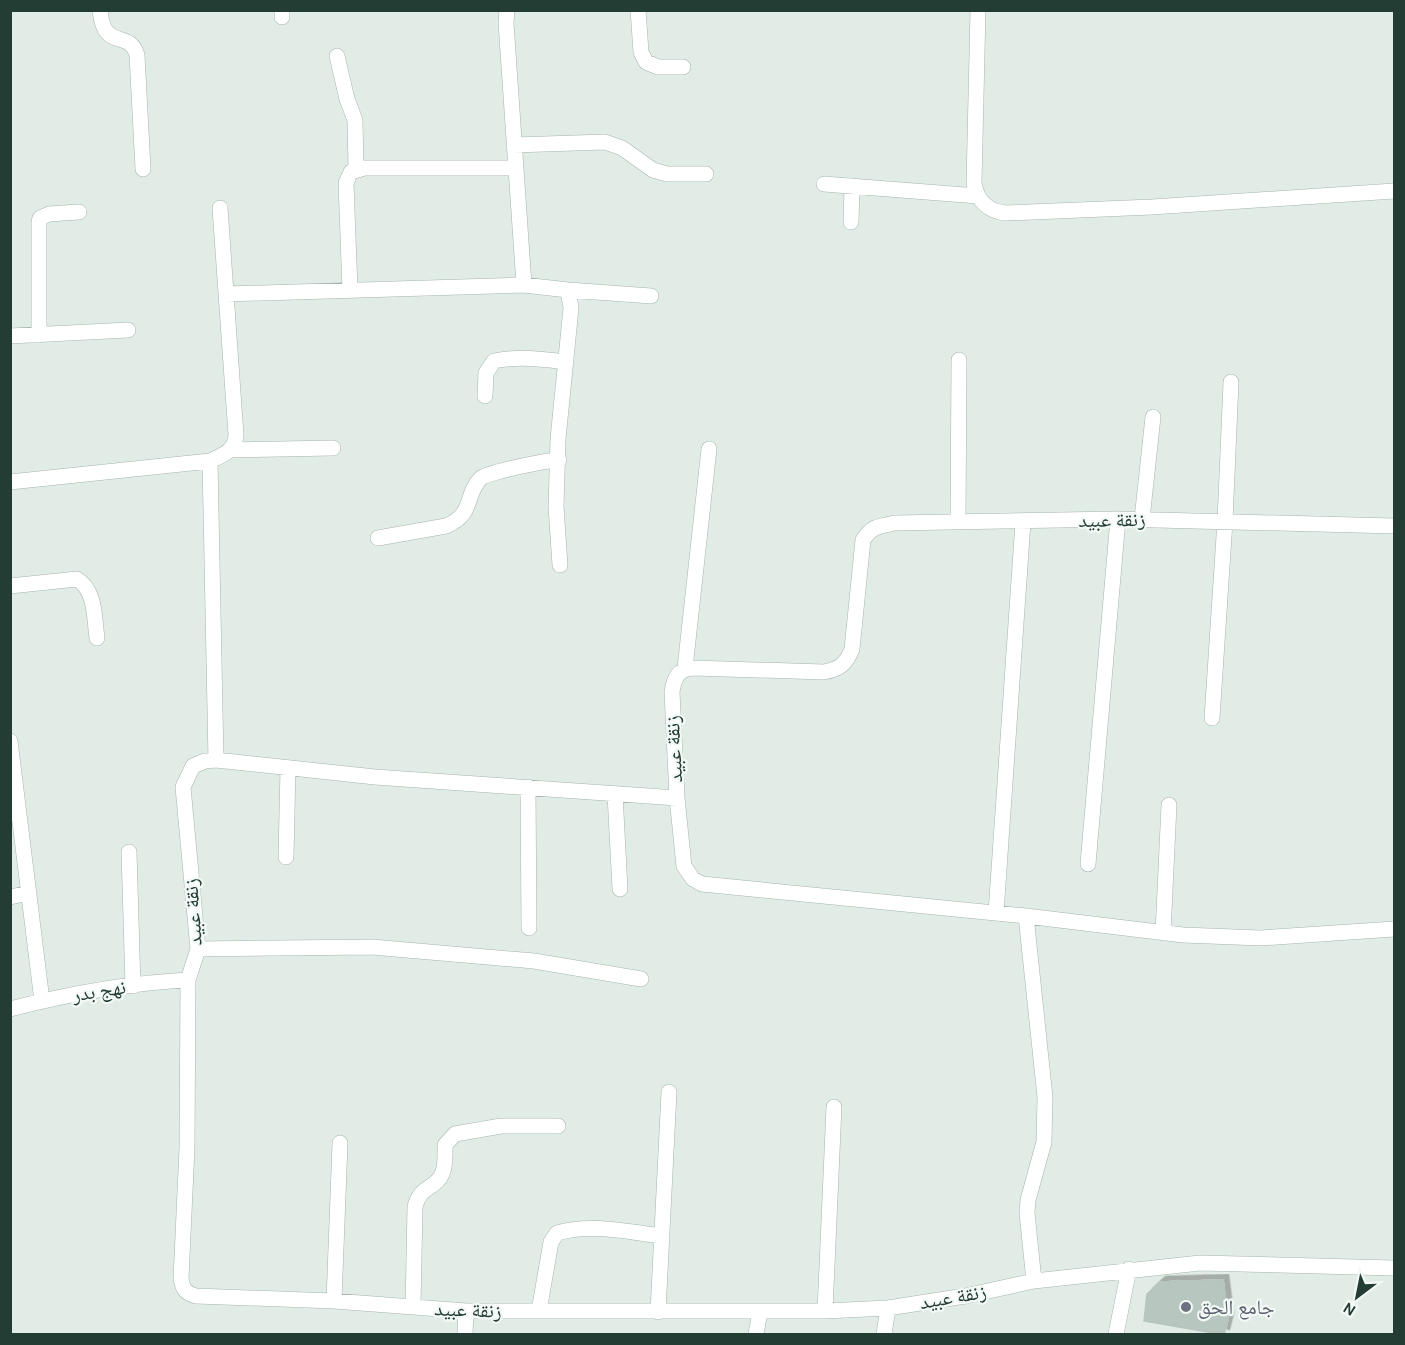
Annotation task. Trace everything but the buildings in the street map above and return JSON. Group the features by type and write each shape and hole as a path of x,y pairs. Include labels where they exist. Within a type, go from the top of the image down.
{"street":[{"path":"100,10 104,30 108,35 129,43 135,48 137,55 143,169"},
{"path":"507,10 524,285"},
{"path":"638,10 641,52 646,62 658,67 683,67"},
{"path":"978,10 974,171 978,196 989,209 1007,213 1152,207 1395,191"},
{"path":"337,56 347,99 356,120 356,169"},
{"path":"514,145 605,142 622,148 653,170 667,174 706,174"},
{"path":"350,290 346,183 351,172 356,169 516,168"},
{"path":"824,184 978,196"},
{"path":"851,222 852,186"},
{"path":"220,208 236,435 230,450"},
{"path":"39,335 40,218 49,214 79,212"},
{"path":"226,294 524,285 568,291 651,296"},
{"path":"560,566 556,507 558,439 571,308 568,291"},
{"path":"10,336 128,330"},
{"path":"484,396 486,373 494,361 506,358 533,358 566,362"},
{"path":"958,522 959,360"},
{"path":"1212,718 1225,521 1231,382"},
{"path":"1142,519 1153,417"},
{"path":"10,482 210,461 230,450 333,448"},
{"path":"685,669 709,448"},
{"path":"378,538 446,526 456,522 463,515 481,478 489,473 559,459"},
{"path":"210,461 216,760"},
{"path":"1088,864 1118,519"},
{"name":"زنقة عبيد","path":"1395,526 1321,526 1142,519 895,523 877,526 868,531 863,540 852,649 848,660 836,669 824,672 685,669 675,676 672,692 677,798 375,777 216,760 205,761 193,766 183,788 198,949 188,980 187,1148 181,1279 183,1289 196,1296 334,1301 466,1311 760,1312 888,1308 965,1296 1035,1281 1200,1263 1395,1268"},
{"path":"996,913 1023,522"},
{"path":"10,586 76,579 85,584 91,594 98,638"},
{"path":"10,741 42,1001"},
{"path":"286,857 288,768"},
{"path":"528,787 529,928"},
{"path":"615,794 620,889"},
{"path":"677,798 684,866 693,879 702,884 1026,916 1163,933 1261,938 1395,929"},
{"path":"1163,933 1169,805"},
{"path":"129,852 133,986"},
{"path":"10,897 29,893"},
{"path":"1026,916 1045,1097 1044,1142 1028,1200 1027,1213 1035,1281"},
{"path":"198,949 372,947 534,961 641,979"},
{"name":"نهج بدر","path":"10,1009 42,1001 133,986 188,980"},
{"path":"658,1312 669,1092"},
{"path":"825,1311 834,1107"},
{"path":"413,1307 415,1207 421,1194 443,1173 445,1144 455,1134 501,1126 558,1126"},
{"path":"334,1301 340,1143"},
{"path":"539,1311 551,1242 557,1233 588,1228 662,1236"},
{"path":"1116,1335 1129,1269"},
{"path":"884,1335 888,1308"},
{"path":"465,1335 466,1311"},
{"path":"756,1335 760,1312"}],"place":[{"name":"جامع الحق","path":"1186,1307"}]}
